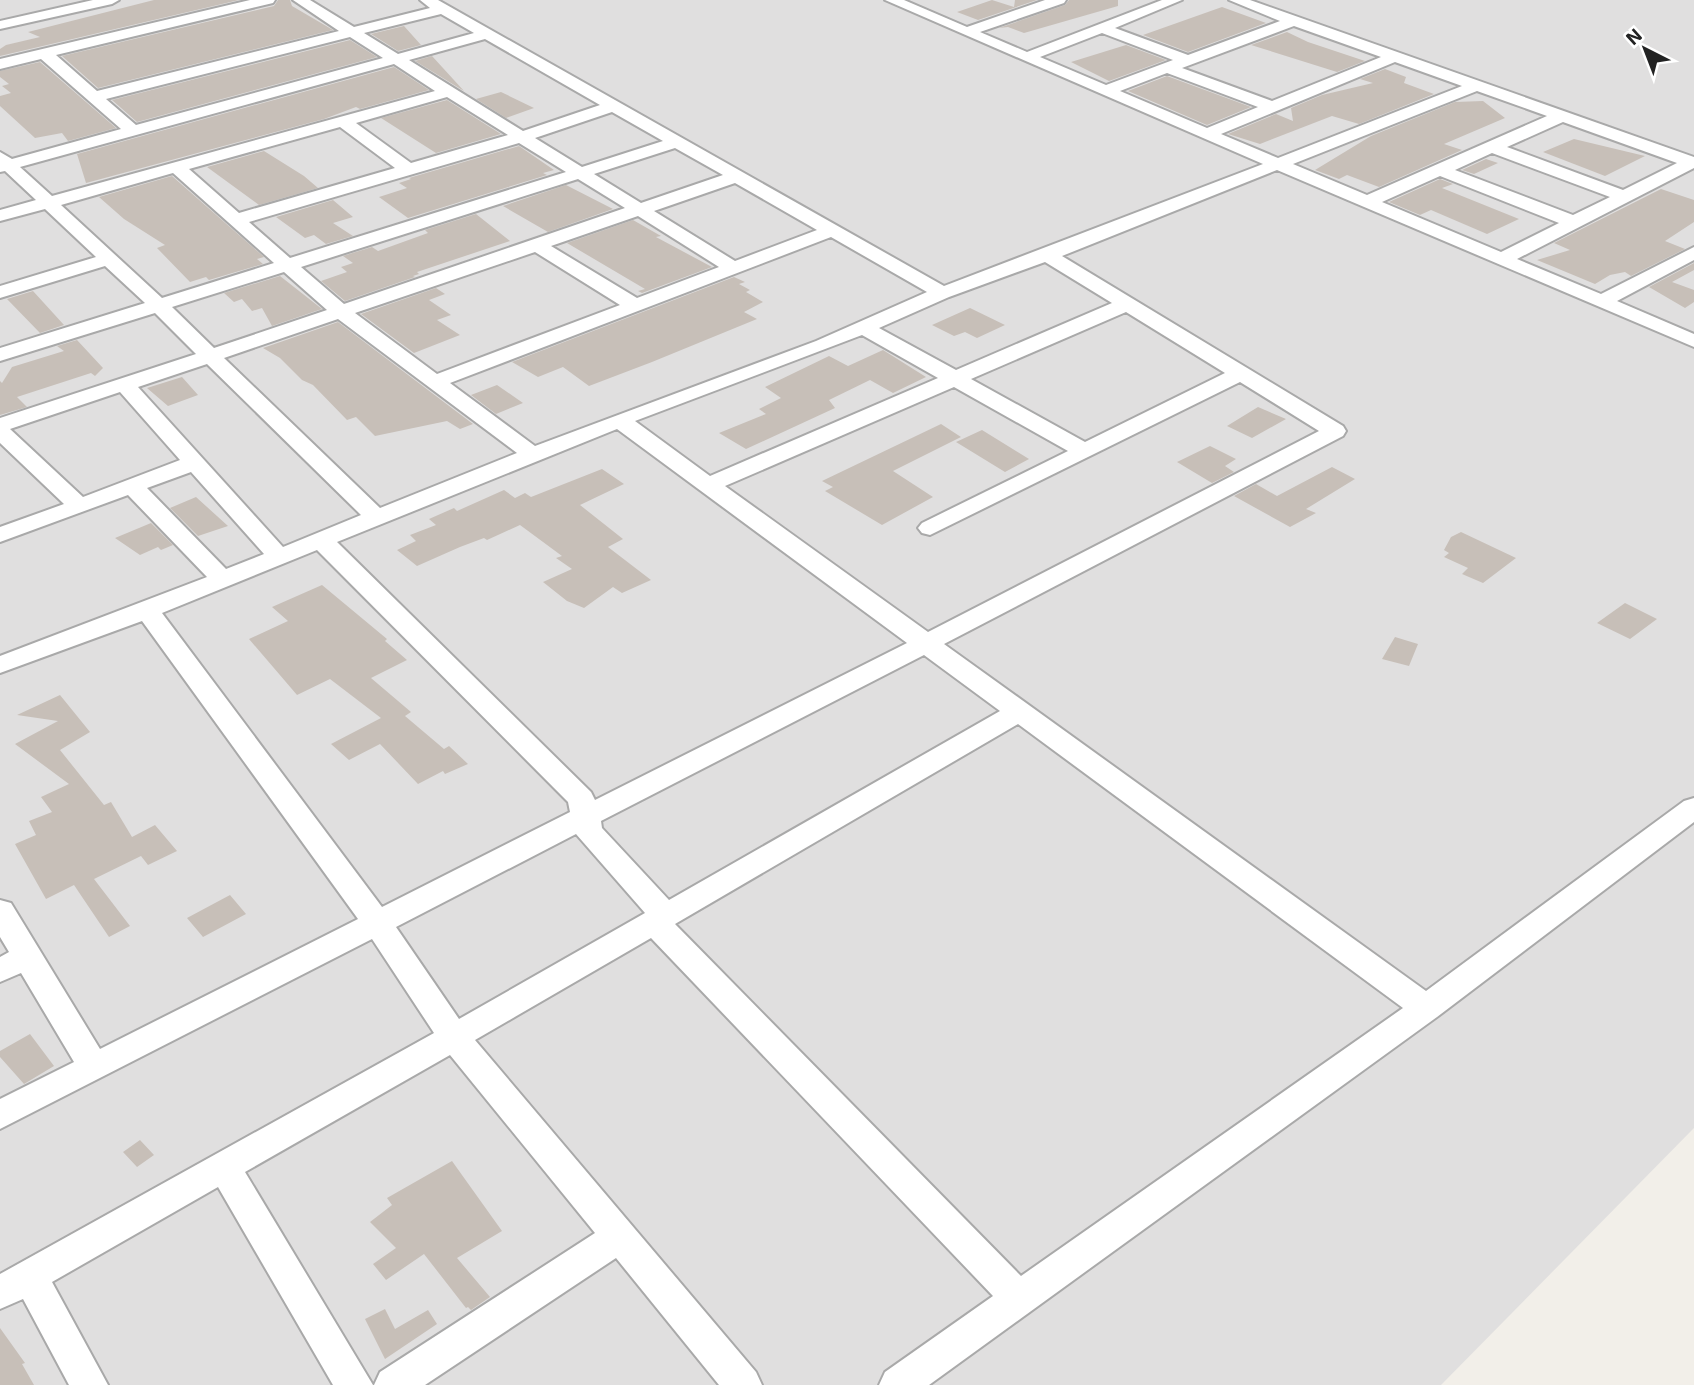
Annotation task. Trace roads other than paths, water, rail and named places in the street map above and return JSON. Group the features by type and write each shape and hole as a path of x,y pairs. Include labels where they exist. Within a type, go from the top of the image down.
{"street":[{"path":"1,24 112,0"},
{"path":"0,64 268,0"},
{"path":"300,0 734,268"},
{"path":"427,0 942,293"},
{"path":"892,0 1694,341"},
{"path":"1027,57 1175,0"},
{"path":"1236,0 1692,162"},
{"path":"966,32 1046,2"},
{"path":"94,97 443,9"},
{"path":"1105,91 1293,21"},
{"path":"1101,28 1187,60"},
{"path":"3,163 134,132 488,34"},
{"path":"45,54 134,132"},
{"path":"1207,134 1393,57"},
{"path":"1168,68 1272,107"},
{"path":"3,660 147,610 532,454 864,328 942,293 1047,255 1475,86"},
{"path":"0,216 448,92"},
{"path":"236,220 520,137 614,106"},
{"path":"1367,202 1562,116"},
{"path":"343,121 409,170"},
{"path":"0,331 9,352 160,307 678,142"},
{"path":"1492,147 1624,196"},
{"path":"1502,259 1692,162"},
{"path":"3,163 50,203 160,307 376,517"},
{"path":"176,167 341,312 532,454"},
{"path":"1440,170 1574,222"},
{"path":"0,425 738,176"},
{"path":"435,382 833,230"},
{"path":"537,245 636,306"},
{"path":"1601,302 1694,253"},
{"path":"0,1115 926,643 1335,431 1047,255"},
{"path":"0,292 109,259"},
{"path":"708,485 1125,305"},
{"path":"864,328 1085,451"},
{"path":"930,528 1239,374"},
{"path":"124,384 278,555"},
{"path":"619,420 1426,1008"},
{"path":"0,431 80,506"},
{"path":"0,535 193,463"},
{"path":"131,485 222,579"},
{"path":"320,539 581,799 583,817 589,832 660,919 1019,1298"},
{"path":"147,610 376,922 454,1038 743,1385"},
{"path":"89,1385 15,1285 454,1038 1020,711"},
{"path":"898,1385 1426,1008 1694,808"},
{"path":"0,911 14,964 94,1068"},
{"path":"224,1167 354,1385"},
{"path":"393,1385 620,1236"}]}
